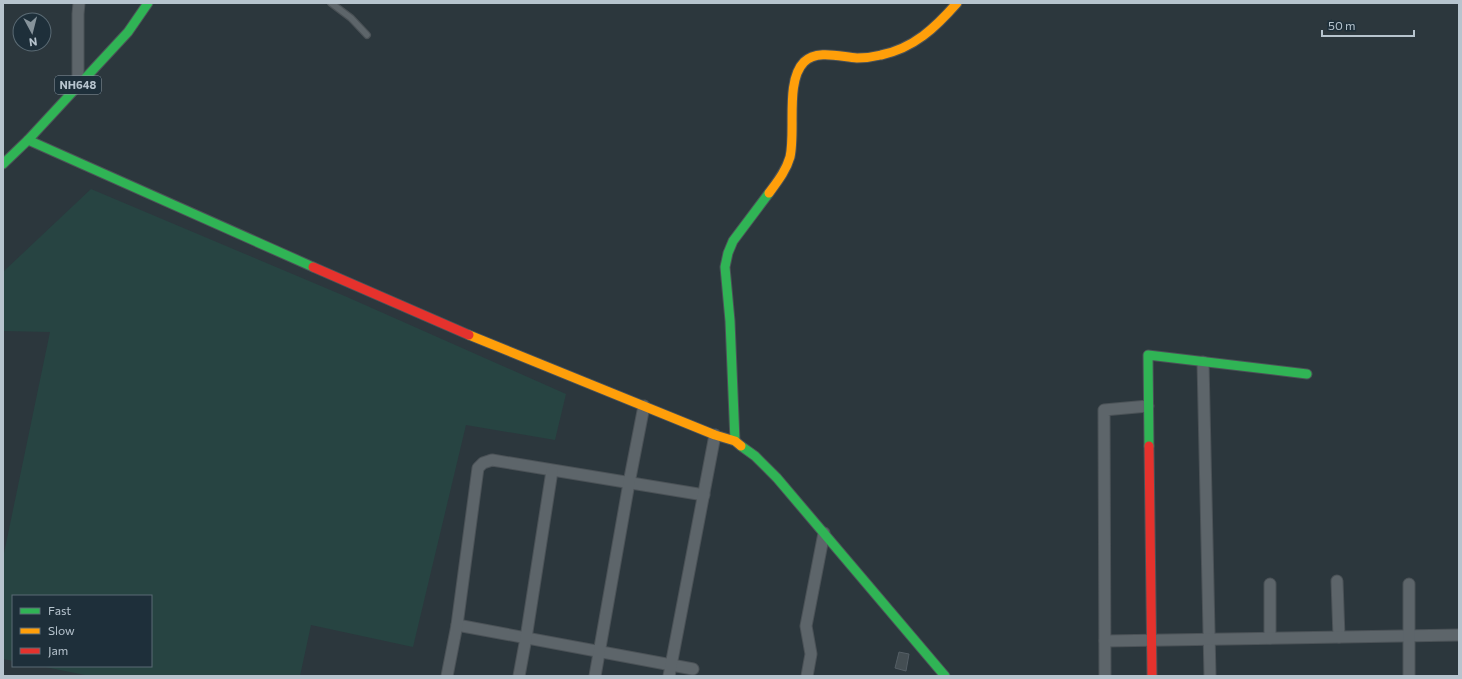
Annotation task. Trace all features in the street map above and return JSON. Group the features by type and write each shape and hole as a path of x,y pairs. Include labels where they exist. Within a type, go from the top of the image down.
{"main road":[{"name":"NH648","path":"3,164 28,140 128,32 148,3"},
{"path":"736,442 730,321 725,267 728,253 733,241 783,174 789,162 795,80 800,66 808,58 820,56 862,58 885,55 907,47 934,29 957,3"},
{"path":"28,140 492,345 715,435 736,442 755,456 777,478 945,676"},
{"path":"1152,676 1148,355 1307,374"}],"street":[{"path":"78,86 79,3"},
{"path":"1203,362 1210,676"},
{"path":"595,676 644,406"},
{"path":"1105,676 1104,410 1148,406"},
{"path":"670,671 715,435"},
{"path":"447,676 457,625 478,468 483,463 492,460 704,495"},
{"path":"518,676 526,638 552,471"},
{"path":"807,676 811,654 806,626 824,533"},
{"path":"1337,581 1339,637"},
{"path":"1270,584 1270,638"},
{"path":"1409,584 1409,676"},
{"path":"457,625 600,652 670,671 693,669"},
{"path":"1105,641 1459,635"}],"lane":[{"path":"331,3 351,18 367,35"}],"green space":[{"path":"91,189 347,297 566,394 555,440 466,425 413,647 311,625 300,676 90,676 45,667 152,667 152,595 12,595 12,661 3,659 3,558 50,332 3,331 3,272"}],"building":[{"path":"899,652 909,654 906,671 895,668"}],"traffic: fast":[{"path":"3,164 28,140 128,32 148,3"},
{"path":"28,140 313,267"},
{"path":"735,441 730,321 725,267 728,253 733,241 769,193"},
{"path":"1149,446 1148,355 1307,374"},
{"path":"741,446 755,456 777,478 945,676"}],"traffic: slow":[{"path":"769,193 784,172 790,157 792,146 793,94 798,70 804,62 809,58 822,55 860,58 893,52 923,36 932,29 957,3"},
{"path":"469,335 715,435 735,441 741,446"}],"traffic: jam":[{"path":"313,267 469,335"},
{"path":"1149,446 1152,676"}]}
